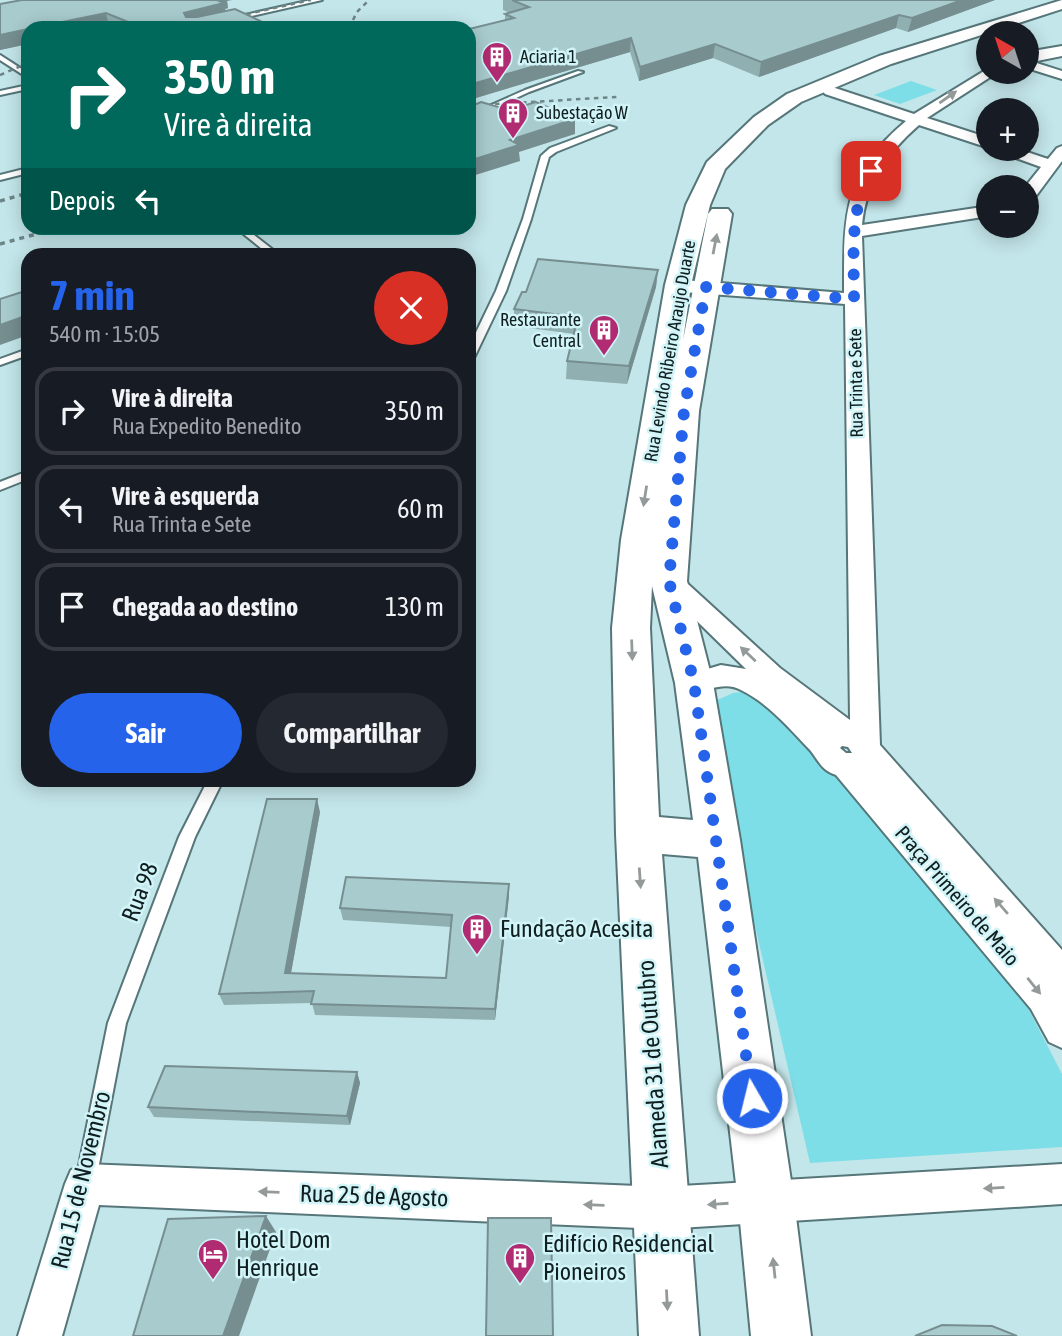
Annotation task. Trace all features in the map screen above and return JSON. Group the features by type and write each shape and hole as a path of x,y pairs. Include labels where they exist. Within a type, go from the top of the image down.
{"main road":[{"path":"768,122 794,98 818,86 947,39 970,42 1062,4"},
{"name":"Alameda 31 de Outubro","path":"669,1336 638,834 631,628 652,582 684,411 692,286 726,186 768,122 830,90 970,42"},
{"path":"1040,55 1062,51"},
{"name":"Alameda 31 de Outubro","path":"652,582 694,683 718,840 766,1201 781,1336"},
{"path":"638,834 718,840"}],"street":[{"path":"1040,68 1062,75"},
{"name":"Rua Trinta e Sete","path":"852,742 854,232 861,189 881,153 918,119 952,93 976,80"},
{"path":"830,90 976,139"},
{"path":"1039,180 1062,151"},
{"path":"1039,161 1051,165"},
{"path":"854,232 976,213"},
{"path":"692,286 854,299"},
{"path":"652,582 852,742 1062,976"},
{"name":"Praça Primeiro de Maio","path":"694,683 726,675 744,678 852,742 988,929 1044,997 1062,1030"},
{"name":"Rua 25 de Agosto","path":"85,1184 663,1208 1062,1184"},
{"name":"Rua 15 de Novembro","path":"40,1336 85,1184"}],"lane":[{"path":"222,21 318,0"},
{"path":"0,57 21,72"},
{"path":"14,67 21,66"},
{"path":"476,114 538,83 580,72"},
{"path":"0,93 21,88"},
{"path":"476,343 501,291 527,219 545,156 553,150 612,128"},
{"path":"0,178 21,172"},
{"path":"249,235 266,248"},
{"path":"0,362 21,354"},
{"path":"0,486 21,478"},
{"name":"Rua 98","path":"117,1023 187,837 212,787"},
{"name":"Rua 15 de Novembro","path":"85,1184 117,1023"}],"shaded area":[{"path":"911,81 937,90 900,104 874,95"},
{"path":"748,691 777,707 1013,979 1062,1074 1062,1147 810,1163 707,719 715,701 733,693"}],"building":[{"path":"22,0 217,0 224,3 184,13 186,17 197,17 235,9 260,21 126,21 106,13 67,21 21,21 21,30 0,35 0,4"},
{"path":"512,0 962,0 912,18 899,15 761,62 715,44 640,67 631,38 476,83 476,27 514,18 505,14 529,7"},
{"path":"481,102 509,110 536,102 575,119 510,140 519,145 476,159 476,104"},
{"path":"538,259 658,270 629,366 567,361 578,317 514,309 522,292 526,292"},
{"path":"21,292 21,318 0,325 0,299"},
{"path":"267,799 317,799 285,973 446,978 452,915 340,908 346,877 509,884 495,1009 311,1004 314,991 219,994"},
{"path":"165,1066 357,1072 347,1116 148,1107"},
{"name":"Hotel Dom Henrique","path":"266,1216 223,1336 133,1336 168,1219"},
{"name":"Edifício Residencial Pioneiros","path":"488,1218 551,1218 553,1336 486,1336"},
{"path":"942,1325 992,1326 1017,1336 915,1336"}],"railway":[{"path":"229,18 311,0"},
{"path":"352,21 369,0"},
{"path":"0,75 21,66"},
{"path":"476,109 495,104 617,97"},
{"path":"0,201 21,195"},
{"path":"0,244 33,235"}],"place":[{"name":"Aciaria 1","path":"497,84"},
{"name":"Subestação W","path":"513,140"},
{"name":"Restaurante Central","path":"604,357"},
{"name":"Fundação Acesita","path":"477,956"},
{"name":"Hotel Dom Henrique","path":"213,1281"},
{"name":"Edifício Residencial Pioneiros","path":"520,1285"}],"route":[{"path":"752,1098 694,683 669,581 684,411 706,287 854,299 854,232 861,189 871,171"}]}
